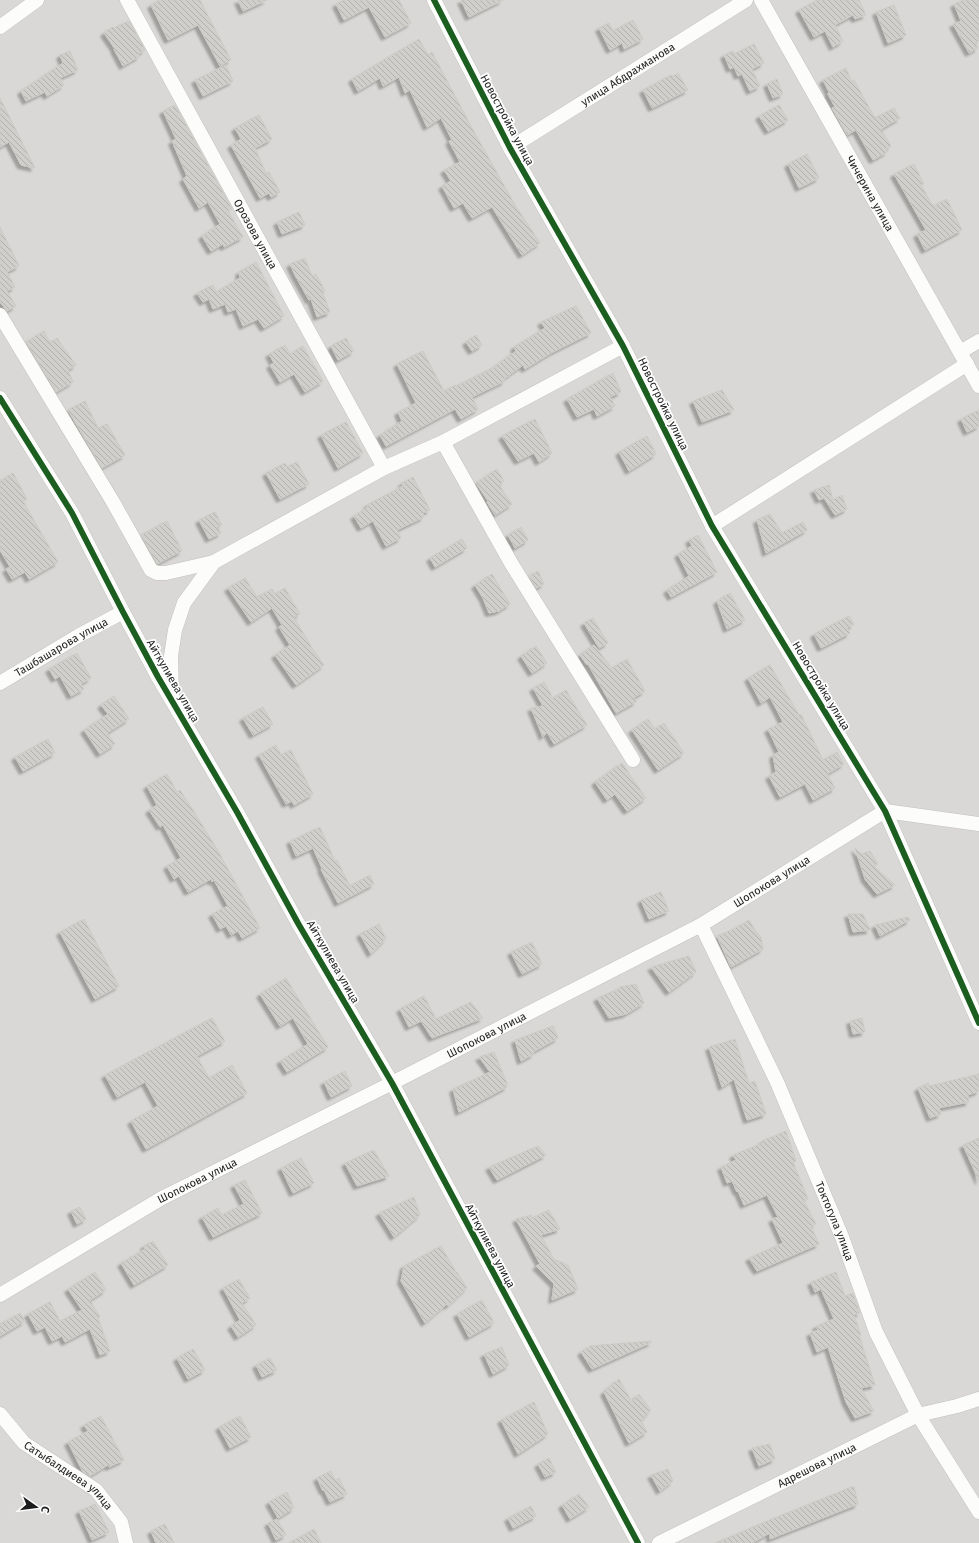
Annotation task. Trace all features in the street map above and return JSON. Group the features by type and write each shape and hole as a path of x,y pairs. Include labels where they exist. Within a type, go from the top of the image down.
{"street":[{"path":"0,27 37,0"},
{"name":"Орозова улица","path":"127,0 384,468"},
{"name":"Новостройка улица","path":"434,0 510,148 623,346 712,526 885,811 979,1023"},
{"name":"улица Абдрахманова","path":"510,148 746,0"},
{"name":"Чичерина улица","path":"761,0 979,386"},
{"path":"0,315 113,502 151,570 157,573 166,573 214,562 384,468 443,442 623,346"},
{"path":"712,526 964,358 979,341"},
{"name":"Айткулиева улица","path":"0,398 72,513 123,612 172,701 237,812 299,925 392,1083 638,1543"},
{"path":"443,442 511,563 632,760"},
{"path":"172,701 171,656 176,630 184,603 214,562"},
{"name":"Ташбашарова улица","path":"0,683 78,636 123,612"},
{"path":"885,811 979,824"},
{"name":"Шопокова улица","path":"0,1295 162,1198 392,1083 700,924 885,811"},
{"name":"Токтогула улица","path":"700,924 777,1082 842,1237 876,1332 918,1415 979,1512"},
{"name":"Адрешова улица","path":"659,1543 918,1415 979,1399"},
{"name":"Сатыбалдиева улица","path":"0,1414 24,1443 96,1490 121,1522 126,1543"}],"shaded area":[{"path":"0,0 979,0 979,1543 0,1543"}],"building":[{"path":"159,0 200,0 231,60 220,66 198,25 168,40 151,5"},
{"path":"238,0 267,0 243,11"},
{"path":"344,0 399,0 411,23 385,37 369,7 344,20 336,4"},
{"path":"461,0 503,0 469,17"},
{"path":"817,0 859,0 866,15 855,19 853,15 835,25 843,41 833,47 825,31 814,37 799,10"},
{"path":"963,0 979,0 979,41 975,43 978,48 969,53 953,24 961,21 954,4"},
{"path":"894,5 906,35 888,43 876,12"},
{"path":"633,20 643,39 624,49 622,43 610,50 599,28 609,23 613,31"},
{"path":"129,21 145,50 138,54 140,56 123,66 115,49 104,33 112,27 113,28"},
{"path":"419,39 428,55 432,52 515,205 540,243 522,255 492,207 472,218 463,203 454,208 442,186 451,181 444,170 460,162 449,141 452,140 441,118 427,127 410,90 405,93 399,77 383,86 380,78 358,91 352,79"},
{"path":"754,44 764,63 752,69 760,86 750,91 742,74 738,76 734,67 730,69 724,55 733,51 734,54"},
{"path":"70,51 78,70 60,78 64,85 47,96 45,92 26,101 21,91 63,63 60,55"},
{"path":"226,65 233,81 203,96 195,80"},
{"path":"846,68 852,82 854,80 875,118 894,108 900,118 881,129 891,146 886,149 887,152 873,160 856,130 847,135 832,108 835,107 823,80"},
{"path":"678,73 688,90 652,108 643,90 671,75 672,77"},
{"path":"777,79 783,94 773,98 767,84"},
{"path":"0,98 35,168 21,165 9,142 0,147"},
{"path":"175,105 232,209 228,211 243,237 224,247 223,244 211,251 202,236 220,224 208,202 199,208 183,179 187,176 172,141 176,139 163,111"},
{"path":"779,105 788,120 768,131 759,116"},
{"path":"259,115 272,139 255,148 266,173 269,172 280,192 271,197 269,193 260,198 231,145 241,139 235,128"},
{"path":"807,154 819,178 799,188 788,164"},
{"path":"914,164 924,184 921,185 933,206 947,199 962,230 925,250 917,234 926,230 894,174"},
{"path":"299,212 305,225 282,234 277,222"},
{"path":"0,227 19,266 7,272 15,287 7,291 16,306 7,311 0,302"},
{"path":"305,258 312,276 316,274 325,291 323,293 330,312 317,317 311,299 309,300 290,264"},
{"path":"256,262 284,316 264,328 258,319 243,326 236,309 228,312 225,304 213,309 209,299 203,302 197,293 213,285 216,292 240,278 239,272"},
{"path":"576,306 591,333 551,353 525,369 523,365 504,379 505,381 472,397 478,409 461,419 455,409 386,446 380,435 402,421 398,412 416,403 397,364 423,351 444,391 494,367 516,351 514,347 545,328 541,322"},
{"path":"44,331 50,343 57,338 76,365 68,370 73,382 56,392 26,342"},
{"path":"476,335 482,345 472,351 466,342"},
{"path":"346,338 354,351 338,360 331,346"},
{"path":"285,345 290,354 303,346 323,381 305,392 294,374 280,382 270,365 274,363 269,354"},
{"path":"613,373 621,392 610,397 615,406 597,416 594,409 577,417 567,399"},
{"path":"722,390 734,410 702,422 693,401"},
{"path":"85,401 98,428 107,424 125,455 102,468 68,410"},
{"path":"979,410 979,426 967,432 961,419"},
{"path":"535,419 552,453 539,462 534,453 518,461 502,436"},
{"path":"346,422 363,453 338,468 321,435"},
{"path":"647,436 656,454 629,471 619,452"},
{"path":"297,462 309,484 280,499 266,473 285,463 287,467"},
{"path":"497,469 504,481 499,485 512,504 495,515 476,483"},
{"path":"13,473 27,499 23,501 58,562 29,579 25,572 12,579 6,569 10,567 0,550 0,481"},
{"path":"413,477 430,510 423,513 424,517 397,530 401,538 386,546 373,521 361,528 354,516 368,507 367,505 403,486 402,483"},
{"path":"829,485 833,500 842,495 847,509 835,515 824,498 819,500 814,490"},
{"path":"215,512 222,525 217,527 221,533 209,539 199,520"},
{"path":"770,514 782,533 803,522 807,530 766,553 757,520"},
{"path":"167,521 182,551 157,564 141,535"},
{"path":"521,527 528,540 515,548 508,535"},
{"path":"698,535 717,572 671,597 667,590 689,576 678,554 692,546 689,540"},
{"path":"462,539 467,548 435,567 430,558"},
{"path":"538,571 544,584 536,588 529,576"},
{"path":"492,574 510,604 499,611 489,613 483,598 475,585"},
{"path":"245,578 257,597 272,589 275,594 285,588 300,614 294,617 324,665 296,685 275,655 290,645 279,627 282,625 272,608 251,622 228,588"},
{"path":"730,593 745,620 727,629 717,601"},
{"path":"849,616 854,624 847,628 850,633 821,648 814,634"},
{"path":"593,618 608,643 599,648 584,623"},
{"path":"594,645 612,668 627,659 645,691 633,698 637,701 616,713 588,664 587,665 580,655"},
{"path":"536,646 547,663 532,673 521,656"},
{"path":"77,653 91,678 81,684 84,689 71,696 60,676 55,679 49,669"},
{"path":"770,665 799,715 801,714 823,760 837,752 844,764 827,774 835,788 813,800 805,784 780,797 769,776 776,772 773,755 779,752 768,729 783,722 770,697 761,703 748,678"},
{"path":"544,682 553,698 566,690 587,725 554,744 547,732 543,737 531,708 543,706 533,688"},
{"path":"114,696 129,719 107,733 115,744 100,754 84,730 108,714 101,705"},
{"path":"263,707 273,724 253,735 243,718"},
{"path":"648,719 655,729 664,723 684,753 658,770 632,730"},
{"path":"48,739 55,753 23,771 15,757"},
{"path":"276,745 281,755 291,750 313,794 294,805 292,801 286,804 259,755"},
{"path":"622,763 646,798 627,811 615,794 607,800 595,782"},
{"path":"167,774 177,792 180,790 217,849 260,928 242,938 238,931 231,935 226,926 220,929 212,914 228,906 214,880 212,882 211,879 188,892 179,876 174,879 167,866 181,858 163,825 160,827 149,810 157,805 147,786"},
{"path":"320,827 335,861 337,860 350,886 370,875 374,884 338,903 321,869 322,868 313,848 296,856 290,841"},
{"path":"855,848 861,854 870,851 878,864 874,866 895,885 877,894 865,879"},
{"path":"661,892 669,911 649,919 641,900"},
{"path":"848,914 863,914 870,930 853,932"},
{"path":"908,917 910,920 880,936 875,925"},
{"path":"84,919 119,986 95,999 60,932"},
{"path":"749,920 761,937 763,949 731,967 717,936 732,930"},
{"path":"379,924 386,939 371,954 360,934"},
{"path":"532,942 542,964 522,974 511,952"},
{"path":"689,956 696,972 669,992 651,967"},
{"path":"286,978 328,1047 287,1072 280,1061 308,1044 293,1018 280,1026 260,994"},
{"path":"636,984 644,1003 626,1014 609,1018 597,998 621,988 620,987"},
{"path":"424,996 436,1019 471,1002 483,1018 432,1038 421,1021 409,1027 400,1009"},
{"path":"212,1018 225,1041 197,1056 209,1078 232,1065 247,1093 146,1149 131,1121 158,1106 145,1082 117,1097 105,1075"},
{"path":"862,1018 865,1032 853,1034 850,1021"},
{"path":"553,1026 558,1038 533,1052 534,1054 521,1061 515,1040"},
{"path":"735,1039 749,1083 755,1081 766,1114 747,1120 734,1079 722,1087 709,1047"},
{"path":"494,1052 507,1083 507,1087 459,1112 453,1089 490,1072 479,1057"},
{"path":"345,1071 352,1086 331,1097 324,1082"},
{"path":"979,1074 979,1091 968,1095 969,1102 939,1108 941,1114 930,1118 918,1088 928,1083 929,1086"},
{"path":"786,1131 796,1161 793,1162 808,1199 804,1201 816,1224 811,1226 819,1244 757,1271 749,1258 783,1243 772,1219 778,1217 767,1195 744,1205 732,1181 727,1183 721,1167 736,1160 733,1155 763,1143 762,1141"},
{"path":"979,1138 979,1181 963,1145"},
{"path":"538,1146 546,1155 497,1180 489,1167"},
{"path":"374,1150 389,1176 357,1186 345,1163"},
{"path":"301,1158 314,1183 293,1193 281,1168"},
{"path":"245,1180 262,1213 213,1237 202,1217 218,1208 222,1215 244,1204 234,1185"},
{"path":"414,1197 420,1215 394,1237 379,1213"},
{"path":"80,1207 86,1219 77,1224 71,1211"},
{"path":"549,1210 560,1229 541,1235 554,1259 568,1265 578,1289 552,1300 554,1284 536,1266 540,1264 516,1219 531,1215 532,1218"},
{"path":"153,1241 168,1265 134,1285 121,1263 145,1249 144,1246"},
{"path":"441,1246 467,1288 448,1306 447,1304 425,1323 401,1281 404,1266"},
{"path":"95,1272 106,1290 90,1300 100,1317 98,1318 110,1351 100,1355 90,1329 65,1342 62,1336 52,1341 45,1327 37,1331 28,1314 50,1302 60,1321 82,1310 68,1289"},
{"path":"836,1272 845,1296 853,1293 860,1313 854,1315 875,1385 861,1388 874,1411 855,1418 846,1402 828,1347 817,1352 810,1333 818,1330 816,1326 834,1319 821,1289 815,1292 811,1282"},
{"path":"239,1279 250,1298 242,1303 256,1325 238,1337 231,1326 240,1320 223,1288"},
{"path":"482,1300 494,1323 469,1337 457,1314"},
{"path":"20,1313 25,1321 0,1336 0,1324"},
{"path":"652,1342 592,1369 581,1352 590,1346"},
{"path":"502,1347 509,1365 493,1374 484,1354"},
{"path":"193,1349 205,1370 188,1379 177,1358"},
{"path":"270,1358 277,1370 262,1377 256,1365"},
{"path":"619,1379 632,1402 639,1394 651,1410 641,1421 647,1432 629,1443 604,1392"},
{"path":"534,1402 548,1434 518,1454 501,1420"},
{"path":"101,1416 124,1460 109,1467 108,1465 90,1476 83,1472 68,1442 88,1431 84,1425"},
{"path":"240,1416 251,1437 230,1448 219,1427"},
{"path":"770,1444 775,1459 759,1466 752,1448"},
{"path":"549,1458 556,1472 545,1477 538,1464"},
{"path":"668,1469 673,1481 660,1491 651,1475"},
{"path":"331,1471 335,1480 339,1478 347,1494 330,1502 317,1478"},
{"path":"854,1486 858,1504 770,1539 770,1533 752,1543 715,1543 772,1519"},
{"path":"287,1492 294,1508 278,1518 269,1502"},
{"path":"579,1494 589,1507 570,1519 562,1505"},
{"path":"95,1504 109,1532 92,1540 79,1511"},
{"path":"531,1506 536,1516 513,1528 508,1518"},
{"path":"277,1519 286,1535 276,1540 268,1523"},
{"path":"165,1524 174,1543 156,1543 151,1531"},
{"path":"314,1529 321,1543 289,1543"}],"cycle path":[{"path":"434,0 510,148 623,346 712,526 885,811 979,1023"},
{"path":"0,398 72,513 158,677 237,812 299,925 392,1083 638,1543"}]}
